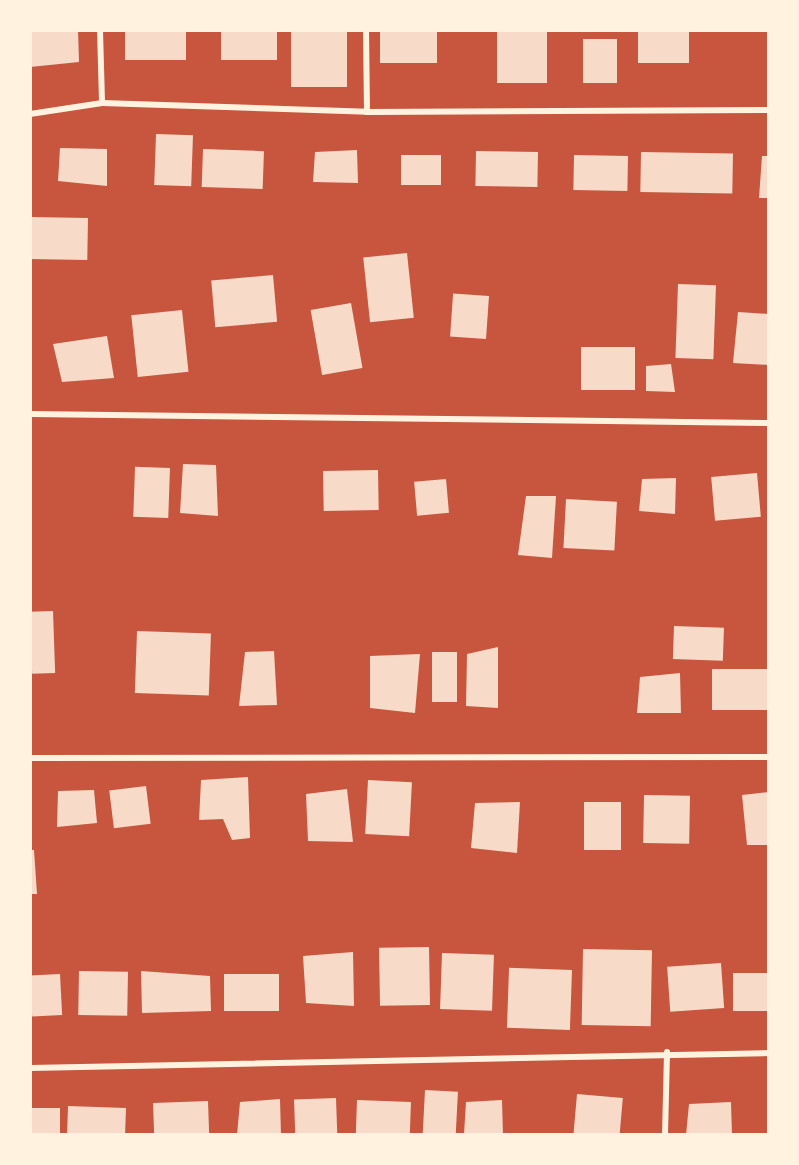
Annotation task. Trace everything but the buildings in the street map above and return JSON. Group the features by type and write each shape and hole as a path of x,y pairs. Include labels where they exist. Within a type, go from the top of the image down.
{"street":[{"path":"100,30 102,104"},
{"path":"366,30 367,112"},
{"path":"30,114 102,104 367,112 769,110"},
{"path":"30,414 769,423"},
{"path":"30,758 769,757"},
{"path":"30,1068 667,1052 769,1053"},
{"path":"665,1135 667,1052"}]}
